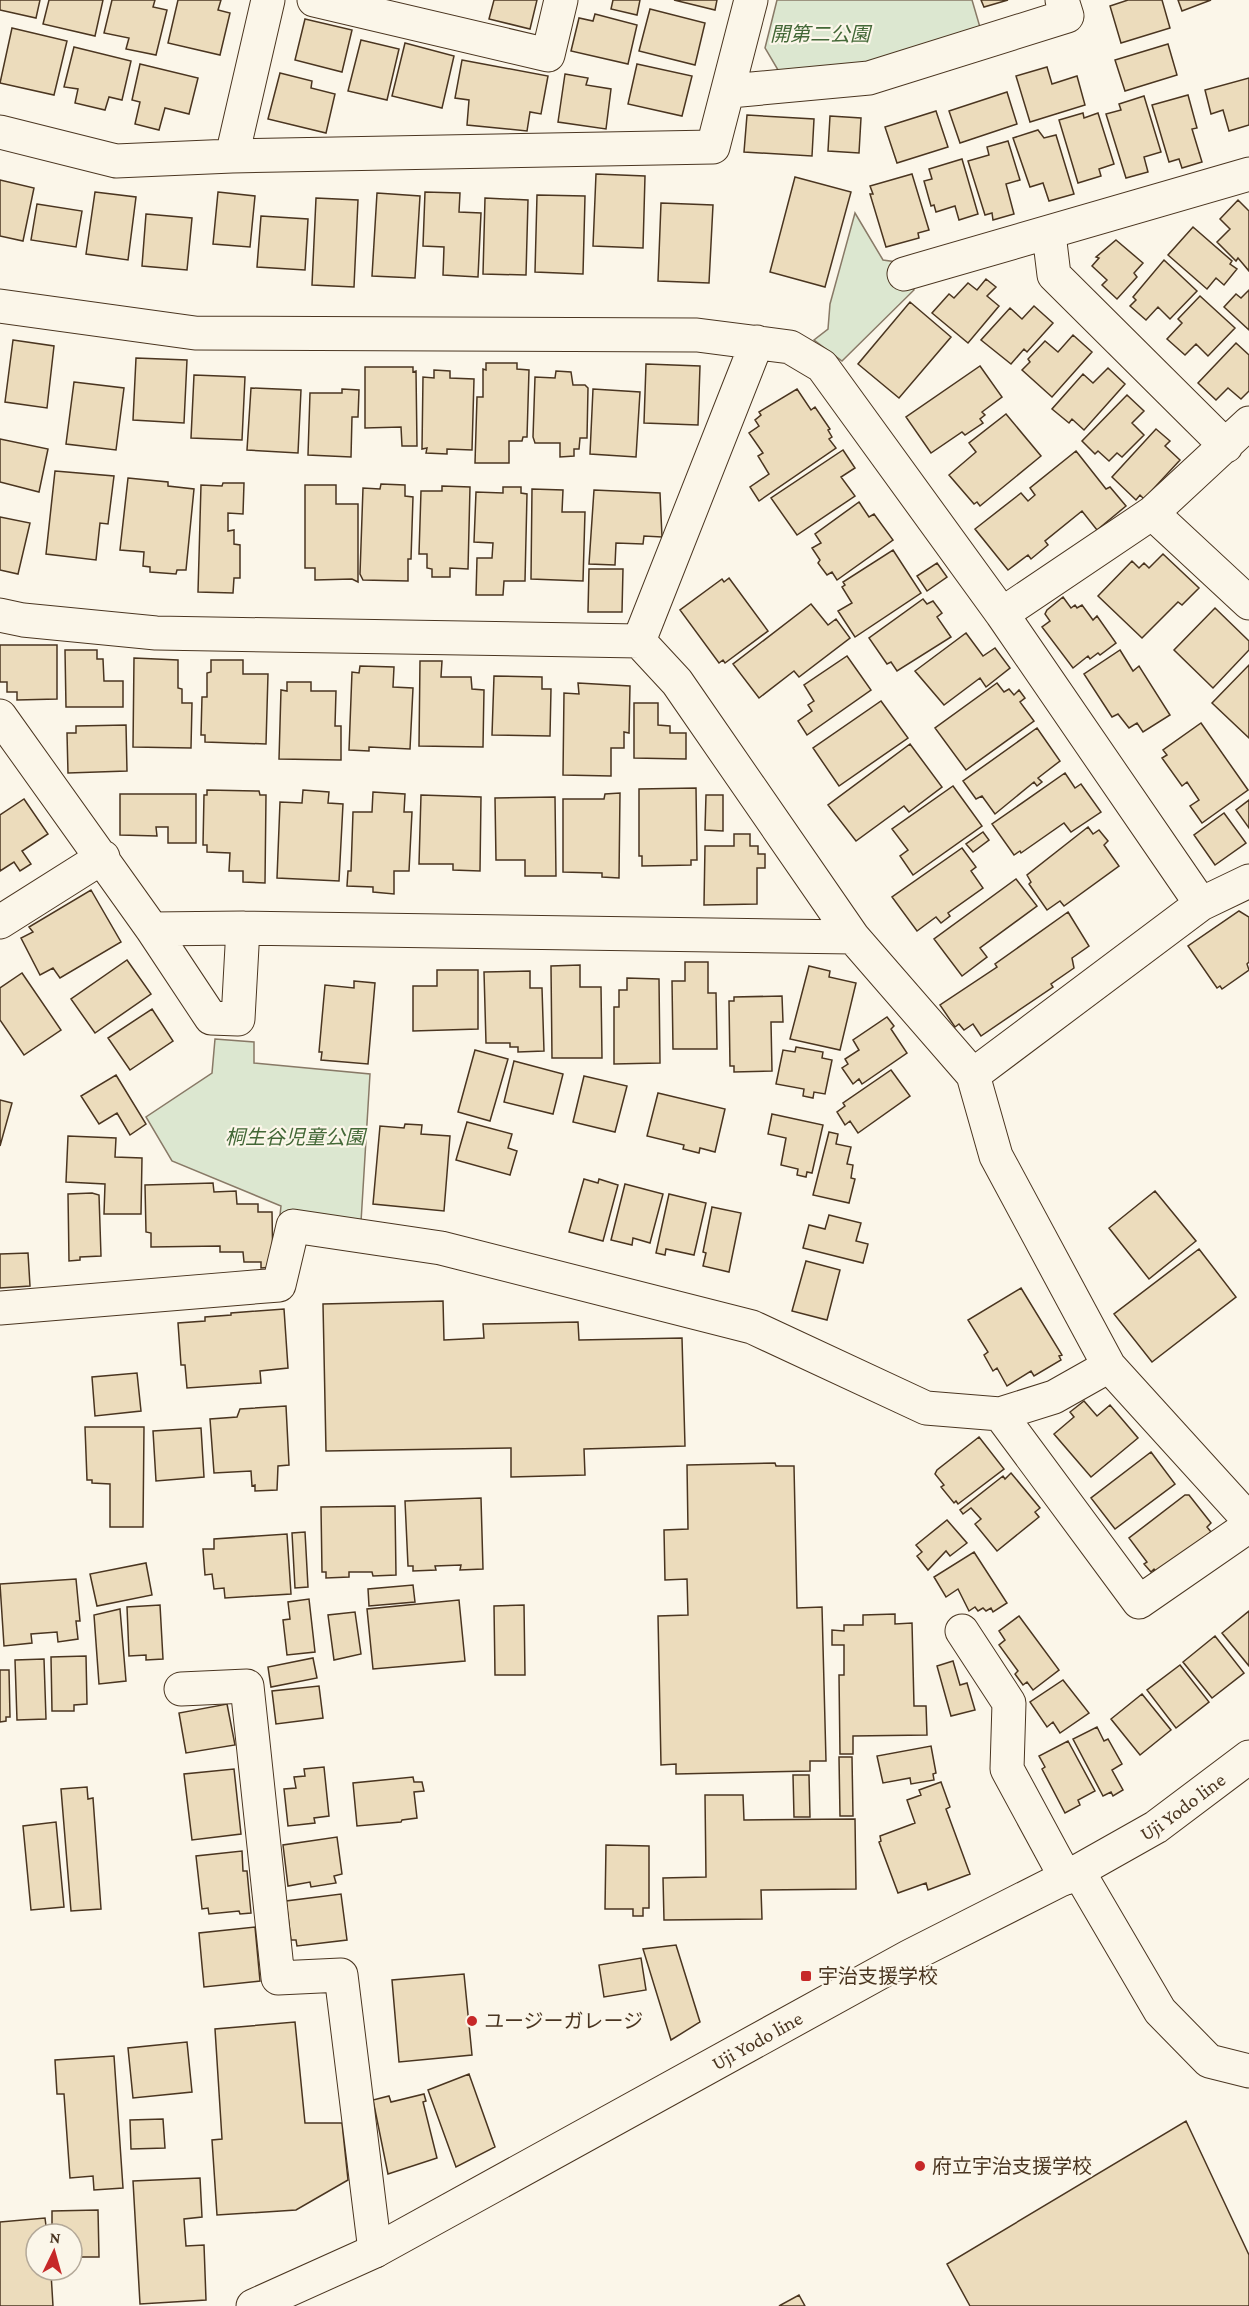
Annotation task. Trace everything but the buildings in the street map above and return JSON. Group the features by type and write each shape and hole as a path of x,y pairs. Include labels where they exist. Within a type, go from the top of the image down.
{"street":[{"path":"232,156 268,0"},
{"path":"314,0 548,55 561,0"},
{"path":"0,132 116,161 232,156 713,147 730,92 751,0"},
{"path":"730,92 869,78 1067,16 1062,0"},
{"path":"904,274 1049,234 1249,174"},
{"path":"1049,234 1054,275 1226,446"},
{"path":"0,306 195,333 697,335 790,347 822,366 1002,614 1201,904"},
{"path":"639,641 757,342"},
{"path":"1002,614 1152,513 1249,423"},
{"path":"1152,513 1249,603"},
{"path":"0,615 23,620 156,633 639,641 677,682 853,937 973,1075 996,1156 1109,1366 1249,1520"},
{"path":"0,716 103,857 211,1018 238,1019 243,928"},
{"path":"0,922 103,857"},
{"path":"973,1075 1201,904 1249,881"},
{"path":"152,929 243,928 853,937"},
{"path":"0,1308 279,1285 293,1226 441,1248 752,1327 926,1408 1000,1414 1054,1397 1109,1366"},
{"path":"1000,1414 1139,1602 1249,1526"},
{"path":"962,1631 1009,1703 1007,1769 1160,2011 1209,2061 1249,2071"},
{"path":"181,1689 247,1686 278,1978 341,1975 375,2251"},
{"name":"Uji Yodo line","path":"266,2303 375,2251 910,1956 1072,1875 1155,1827 1249,1757"}],"green space":[{"name":"開第二公園","path":"777,0 972,0 982,34 870,67 778,70 765,48"},
{"path":"855,213 883,260 897,262 914,290 842,361 814,340 828,329 830,304"},
{"name":"桐生谷児童公園","path":"215,1039 254,1042 254,1063 370,1074 361,1222 279,1224 281,1206 172,1161 146,1117 212,1073"}],"place":[{"name":"宇治支援学校","path":"806,1976"},
{"name":"ユージーガレージ","path":"472,2021"},
{"name":"府立宇治支援学校","path":"920,2166"}]}
